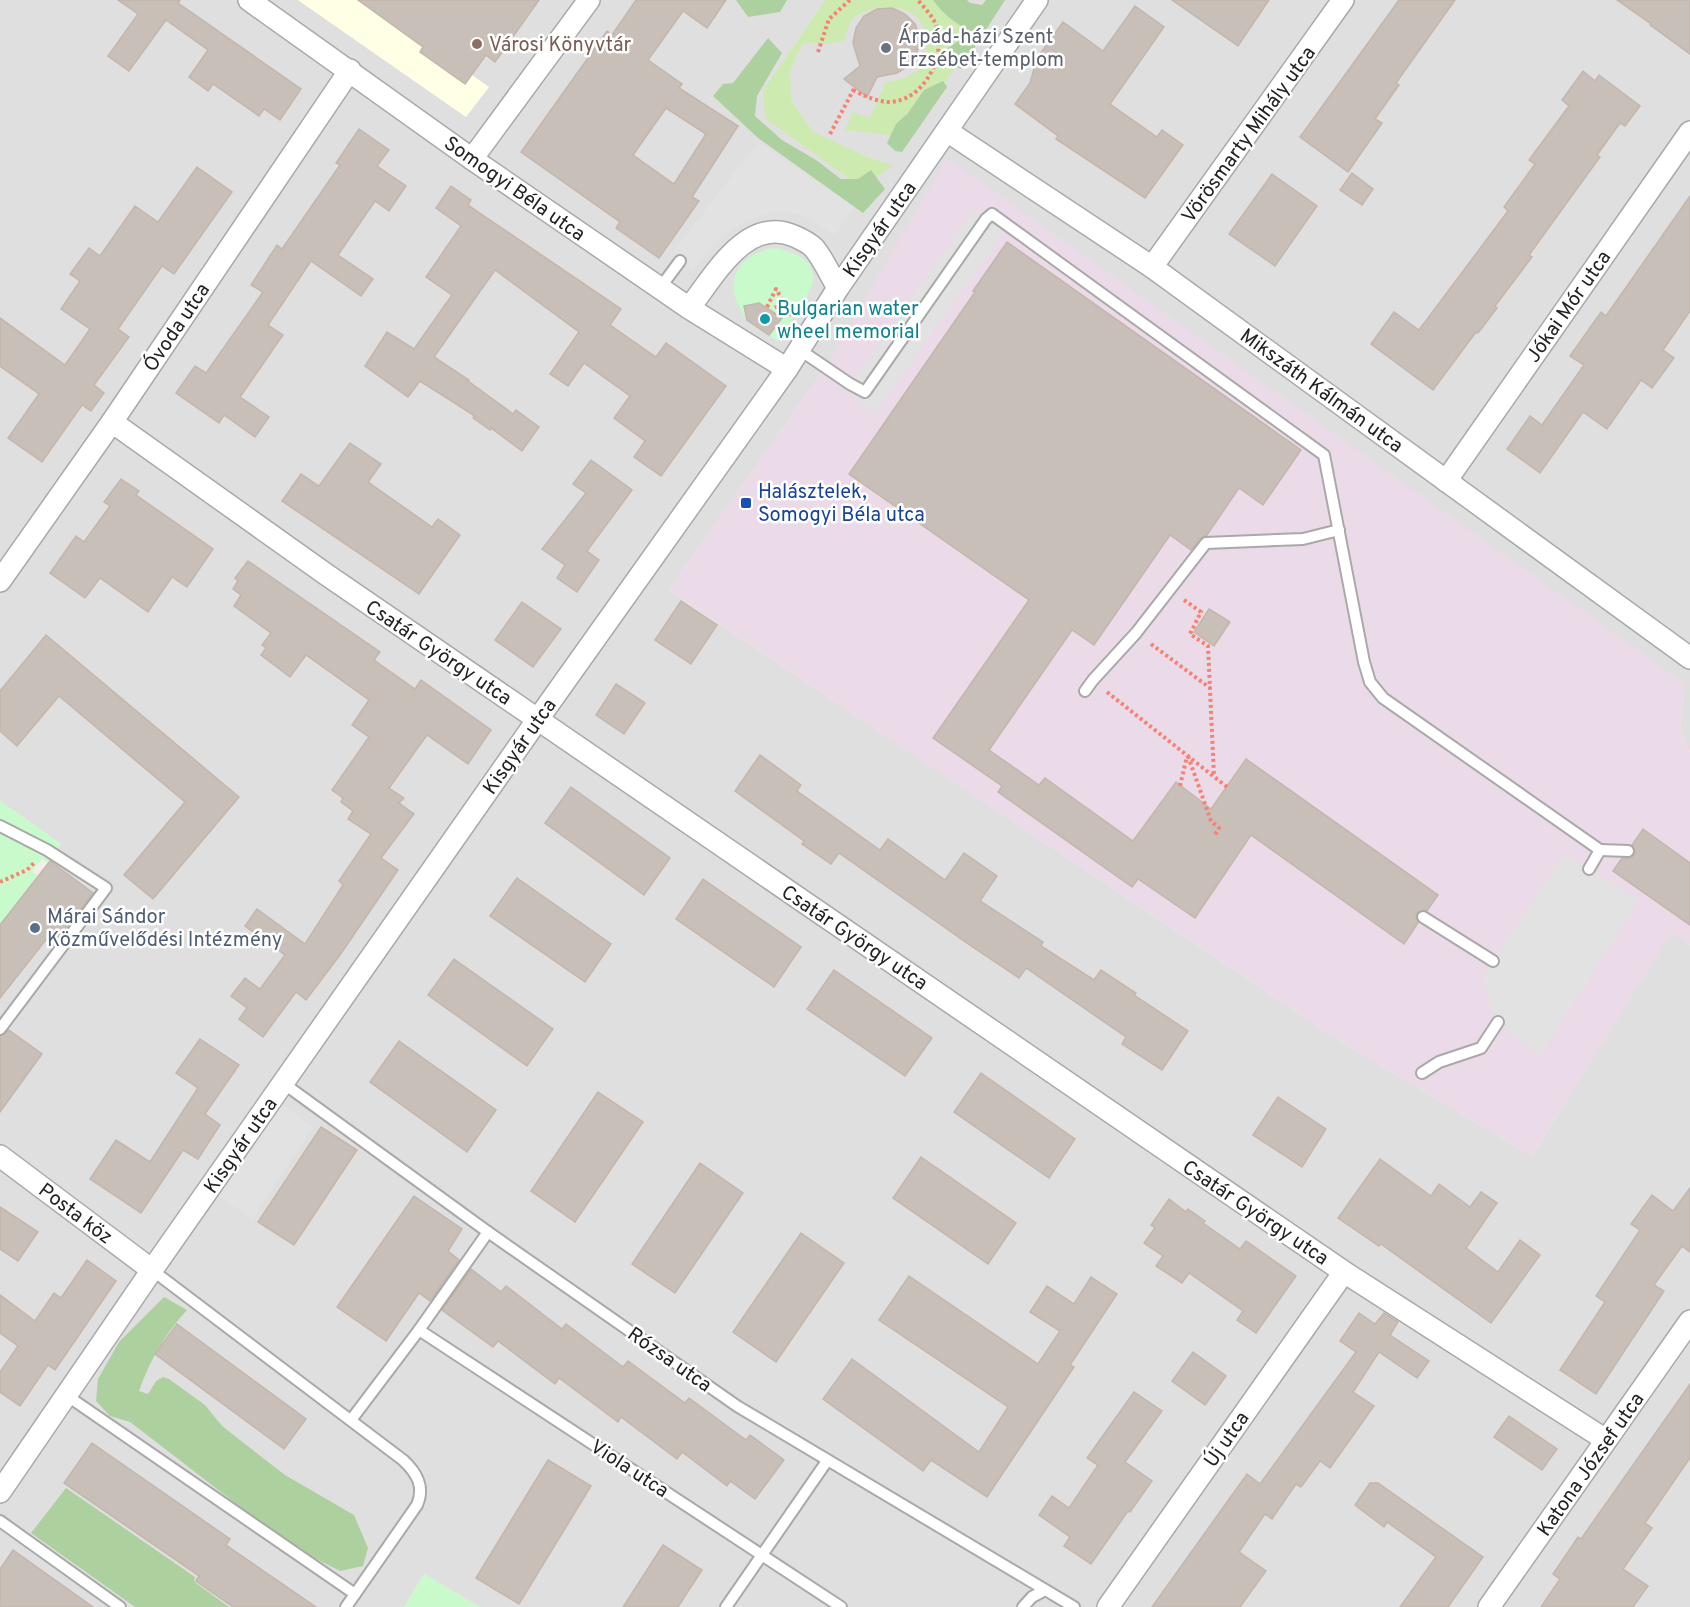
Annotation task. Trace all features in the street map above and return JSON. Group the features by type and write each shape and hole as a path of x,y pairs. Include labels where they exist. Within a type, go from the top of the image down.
{"street":[{"name":"Somogyi Béla utca","path":"249,0 472,159 689,308 787,369"},
{"path":"472,159 589,0"},
{"name":"Kisgyár utca","path":"0,1492 152,1270 538,719 787,369 838,288 1037,0"},
{"name":"Vörösmarty Mihály utca","path":"1152,267 1343,0"},
{"name":"Óvoda utca","path":"0,581 112,422 350,70"},
{"name":"Mikszáth Kálmán utca","path":"947,131 1152,267 1690,658"},
{"name":"Jókai Mór utca","path":"1446,481 1690,132"},
{"path":"689,308 743,243 753,237 777,231 788,233 813,246 838,288"},
{"name":"Csatár György utca","path":"112,422 327,575 1344,1272 1606,1440"},
{"name":"Posta köz","path":"0,1156 152,1270"},
{"name":"Új utca","path":"1108,1607 1344,1272"},
{"name":"Katona József utca","path":"1489,1607 1690,1321"}],"lane":[{"path":"800,350 863,393 865,392 986,219 992,214 1320,451 1326,461 1364,662 1370,682 1376,691 1600,850 1628,850"},
{"path":"660,288 680,261"},
{"path":"1085,691 1136,633 1206,543 1303,539 1339,530"},
{"path":"0,826 47,850 106,888 0,1029"},
{"path":"1589,869 1600,850"},
{"path":"1423,917 1493,961"},
{"path":"1422,1073 1440,1062 1481,1048 1498,1023"},
{"name":"Rózsa utca","path":"283,1083 488,1232 737,1406 1074,1607"},
{"path":"351,1420 419,1330 488,1232"},
{"path":"152,1270 409,1465 417,1477 421,1491 414,1511 346,1607"},
{"name":"Viola utca","path":"419,1330 841,1607"},
{"path":"66,1395 355,1593"},
{"path":"726,1607 827,1461"},
{"path":"0,1521 120,1607"},
{"path":"1023,1607 1032,1597 1045,1590"}],"path":[{"path":"818,52 829,19 850,0"},
{"path":"830,134 854,89 866,97 889,102 906,98 922,87 933,70 939,50 938,31 932,16 918,0"},
{"path":"767,307 776,289 794,318"},
{"path":"775,308 784,302"},
{"path":"1169,590 1202,612 1190,634 1208,646 1214,776"},
{"path":"1136,633 1210,688"},
{"path":"1093,680 1227,787"},
{"path":"1180,786 1188,755"},
{"path":"1188,755 1211,821 1219,828 1215,835"},
{"path":"0,882 27,870 47,850"}],"shaded area":[{"path":"0,0 298,0 466,117 472,75 486,55 539,0 1690,0 1690,752 1680,729 1684,683 825,368 669,590 1335,1038 1532,1156 1671,932 1690,945 1690,1607 480,1607 424,1574 404,1607 0,1607 0,998 52,932 61,939 95,895 50,860 61,844 0,801"},
{"path":"298,0 539,0 495,62 486,55 472,75 489,87 466,117"},
{"path":"758,142 854,207 835,235 798,213 772,212 746,221 722,236 693,271 671,255"},
{"path":"947,158 1684,683 1680,729 1690,752 1690,945 1671,933 1532,1156 1335,1038 669,590 825,368"},
{"path":"974,210 1004,232 875,413 845,391"},
{"path":"1564,854 1639,899 1540,1056 1494,1019 1483,976"},
{"path":"273,1098 313,1127 252,1219 209,1189"}],"green space":[{"path":"736,0 787,0 780,12 748,17"},
{"path":"825,0 946,0 983,28 902,144 890,135 845,130 853,112 870,118 885,83 908,76 921,67 926,47 925,32 920,21 911,13 900,9 887,7 874,9 852,19 844,41 828,44 802,43 790,72 791,100 813,132 870,158 892,165 863,189 765,118 763,91"},
{"path":"933,0 967,0 970,3 982,5 986,0 1005,0 961,69 939,60 937,55 969,31 949,17"},
{"path":"768,38 782,53 757,96 755,116 782,140 816,160 841,179 858,179 871,170 885,189 863,213 758,138 713,96 723,84 733,83"},
{"path":"943,81 947,87 902,152 895,151 887,143 896,124 908,113 924,90"},
{"path":"773,248 788,251 802,258 811,268 813,275 807,296 777,341 746,318 735,295 734,284 741,265 760,252"},
{"path":"0,801 61,844 48,863 42,859 32,871 38,876 0,925"},
{"path":"164,1297 187,1310 159,1348 139,1391 148,1394 156,1381 163,1377 169,1379 205,1405 222,1426 285,1475 354,1515 368,1548 363,1566 340,1571 291,1546 130,1422 110,1416 96,1401 98,1379 119,1342"},
{"path":"66,1488 195,1577 196,1583 229,1607 135,1607 31,1533"},
{"path":"424,1574 480,1607 404,1607"}],"building":[{"path":"118,0 180,0 178,3 301,89 280,120 264,109 259,116 213,84 208,91 189,77 208,50 166,20 129,71 108,56 138,14"},
{"path":"358,0 539,0 495,62 486,55 465,84 420,52 423,47"},
{"path":"636,0 726,0 707,28 683,11 648,60 682,84 679,88 738,126 692,197 699,201 659,258 616,228 620,222 521,152 607,31 612,35","holes":["666,108 706,134 674,184 633,155"]},
{"path":"1172,0 1269,0 1238,46"},
{"path":"1399,0 1455,0 1396,83 1399,85 1375,119 1382,123 1348,172 1300,137"},
{"path":"1617,0 1690,0 1690,54 1651,24"},
{"path":"1135,6 1164,27 1110,104 1157,137 1162,130 1183,145 1145,198 1056,139 1058,136 1015,104 1030,83 1037,58 1063,22 1103,51"},
{"name":"Árpád-házi Szent Erzsébet-templom","path":"892,8 905,14 915,24 920,38 917,53 910,65 897,73 877,77 867,97 844,79 860,66 853,43 856,28 864,16 877,9"},
{"path":"1583,71 1595,81 1599,75 1640,106 1625,126 1620,123 1597,155 1600,157 1529,255 1532,257 1495,306 1497,308 1433,390 1371,344 1394,312 1419,330 1508,211 1504,207 1535,164 1529,160 1569,106 1562,100"},
{"path":"359,129 389,150 377,166 406,186 389,211 375,201 338,255 373,279 361,296 311,261 268,325 283,335 240,397 269,417 255,437 224,415 219,423 176,393 195,366 206,373 263,292 251,285 277,245 282,249 340,165 336,163"},
{"path":"197,167 232,192 174,274 162,266 118,329 129,337 94,385 104,393 91,411 82,405 42,462 8,438 39,394 0,366 0,318 65,365 90,329 61,309 80,281 70,274 89,248 100,256 135,206 158,222"},
{"path":"1352,173 1373,189 1362,205 1340,190"},
{"path":"1272,174 1317,206 1275,266 1229,234"},
{"path":"451,186 471,200 468,205 621,309 610,325 656,357 666,343 726,386 661,476 634,457 645,441 614,418 630,396 584,363 568,386 550,374 579,332 495,270 434,357 469,380 513,414 516,410 539,427 522,451 473,418 475,416 420,381 408,397 365,366 387,332 414,349 452,295 426,277 461,226 436,208"},
{"path":"1690,196 1690,311 1663,350 1674,358 1652,388 1641,380 1607,429 1583,412 1540,473 1507,449 1530,416 1542,425 1584,365 1570,356 1601,312 1606,316"},
{"path":"1007,242 1301,450 1263,505 1239,488 1207,535 1200,538 1191,550 1170,535 1094,645 1072,630 989,750 1039,785 1045,778 1133,841 1176,782 1211,809 1246,759 1438,895 1427,911 1417,913 1418,923 1404,944 1251,835 1195,918 1138,879 1132,887 998,792 1002,786 933,738 1029,600 849,474"},
{"path":"759,303 782,318 769,335 747,320 744,306"},
{"path":"350,443 381,464 368,482 432,527 438,519 460,535 419,594 282,501 301,474 319,486"},
{"path":"591,460 632,490 587,551 599,560 577,592 557,578 565,565 542,549 586,493 573,484"},
{"path":"121,479 139,491 136,495 213,549 187,587 172,577 148,612 100,578 85,598 50,573 76,536 84,542 110,506 104,502"},
{"path":"248,561 380,652 374,660 415,689 421,680 491,730 468,764 427,735 389,788 404,798 399,803 414,814 381,858 398,870 306,1000 296,992 263,1037 239,1019 247,1008 231,996 245,978 260,989 285,955 245,926 257,909 305,944 343,885 339,881 371,834 348,819 353,811 341,802 343,798 332,790 369,737 352,725 369,700 306,655 290,677 261,655 266,648 262,645 271,633 234,606 241,595 233,589 238,581 235,578"},
{"path":"681,601 717,625 691,664 655,640"},
{"path":"522,602 561,629 533,667 495,640"},
{"path":"1209,609 1230,622 1214,646 1194,632"},
{"path":"46,635 239,797 153,899 124,875 185,802 59,696 17,746 0,731 0,691"},
{"path":"616,684 645,703 624,734 596,715"},
{"path":"760,755 801,785 797,791 880,850 888,839 945,880 964,853 997,876 980,901 1043,942 1041,946 1094,980 1101,970 1188,1031 1162,1070 1122,1044 1126,1037 1026,968 1019,978 839,853 831,864 802,844 804,841 735,791"},
{"path":"571,787 670,858 644,895 545,823"},
{"path":"1643,829 1690,863 1690,925 1613,871 1622,858 1631,858 1634,855 1632,845"},
{"name":"Márai Sándor Közművelődési Intézmény","path":"50,861 93,893 59,938 52,932 0,998 0,925"},
{"path":"517,878 611,944 585,982 490,916"},
{"path":"703,879 801,947 774,987 676,919"},
{"path":"454,959 553,1029 527,1066 428,995"},
{"path":"834,970 932,1038 905,1076 807,1009"},
{"path":"9,1030 42,1054 0,1112 0,1036"},
{"path":"200,1039 239,1065 205,1114 220,1125 198,1159 183,1150 141,1213 90,1179 116,1140 150,1162 198,1088 176,1073"},
{"path":"399,1041 496,1110 467,1152 370,1082"},
{"path":"981,1073 1075,1139 1049,1178 954,1112"},
{"path":"598,1092 643,1122 575,1222 531,1191"},
{"path":"1278,1097 1326,1129 1302,1167 1253,1135"},
{"path":"321,1127 357,1150 294,1245 258,1222"},
{"path":"921,1157 1016,1223 988,1264 893,1198"},
{"path":"1380,1159 1431,1196 1439,1184 1470,1207 1481,1192 1497,1203 1466,1248 1498,1272 1520,1240 1540,1255 1491,1323 1381,1244 1379,1246 1338,1218"},
{"path":"700,1163 743,1193 675,1293 632,1264"},
{"path":"1690,1188 1690,1252 1682,1246 1654,1285 1664,1291 1596,1394 1560,1370 1605,1302 1596,1296 1640,1230 1631,1224 1652,1195 1673,1211"},
{"path":"414,1196 462,1229 448,1251 459,1260 430,1301 419,1293 386,1341 337,1307"},
{"path":"1169,1199 1186,1212 1188,1209 1205,1221 1203,1223 1240,1249 1246,1241 1296,1276 1256,1333 1237,1320 1243,1311 1189,1273 1182,1283 1156,1266 1163,1256 1144,1243 1155,1228 1151,1225"},
{"path":"0,1207 38,1232 18,1261 0,1249"},
{"path":"801,1233 844,1263 776,1362 733,1332"},
{"path":"87,1260 116,1281 55,1370 48,1365 20,1406 0,1392 0,1372 18,1346 0,1333 0,1295 35,1321 54,1293 61,1298"},
{"path":"471,1269 501,1292 506,1286 562,1329 566,1324 623,1367 628,1361 685,1403 689,1398 746,1440 750,1435 784,1460 755,1499 730,1481 727,1486 682,1452 677,1459 621,1417 618,1422 559,1378 555,1384 498,1341 493,1347 442,1310"},
{"path":"909,1276 1038,1364 1060,1331 1030,1312 1047,1286 1074,1304 1091,1277 1117,1294 1070,1365 1074,1367 987,1497 931,1460 923,1471 823,1399 852,1359 979,1452 1008,1407 879,1320"},
{"path":"1359,1313 1375,1324 1384,1313 1398,1322 1390,1335 1429,1361 1417,1378 1379,1352 1353,1392 1374,1406 1330,1468 1320,1461 1301,1487 1296,1484 1272,1519 1265,1514 1239,1552 1266,1571 1240,1607 1152,1607 1247,1474 1260,1484 1356,1352 1340,1341"},
{"path":"177,1324 306,1419 284,1449 155,1354"},
{"path":"1193,1352 1226,1376 1205,1405 1172,1381"},
{"path":"1690,1384 1690,1458 1645,1523 1652,1528 1623,1569 1648,1586 1633,1607 1541,1607 1560,1579 1553,1574 1578,1537 1581,1539"},
{"path":"1134,1392 1162,1411 1125,1462 1152,1481 1091,1564 1064,1546 1070,1537 1039,1515 1052,1496 1069,1508 1098,1465 1087,1458"},
{"path":"1509,1416 1557,1449 1542,1470 1494,1437"},
{"path":"92,1443 230,1539 226,1545 316,1607 233,1607 196,1581 199,1576 64,1483"},
{"path":"548,1460 591,1486 519,1604 476,1578"},
{"path":"1370,1483 1378,1483 1483,1557 1448,1607 1400,1607 1436,1557 1387,1522 1384,1527 1355,1505"},
{"path":"663,1545 702,1570 678,1607 623,1607"},
{"path":"13,1550 93,1607 0,1607 0,1569"}],"place":[{"name":"Városi Könyvtár","path":"477,44"},
{"name":"Árpád-házi Szent Erzsébet-templom","path":"886,48"},
{"name":"Bulgarian water wheel memorial","path":"765,319"},
{"name":"Halásztelek, Somogyi Béla utca","path":"746,503"},
{"name":"Márai Sándor Közművelődési Intézmény","path":"35,928"}]}
